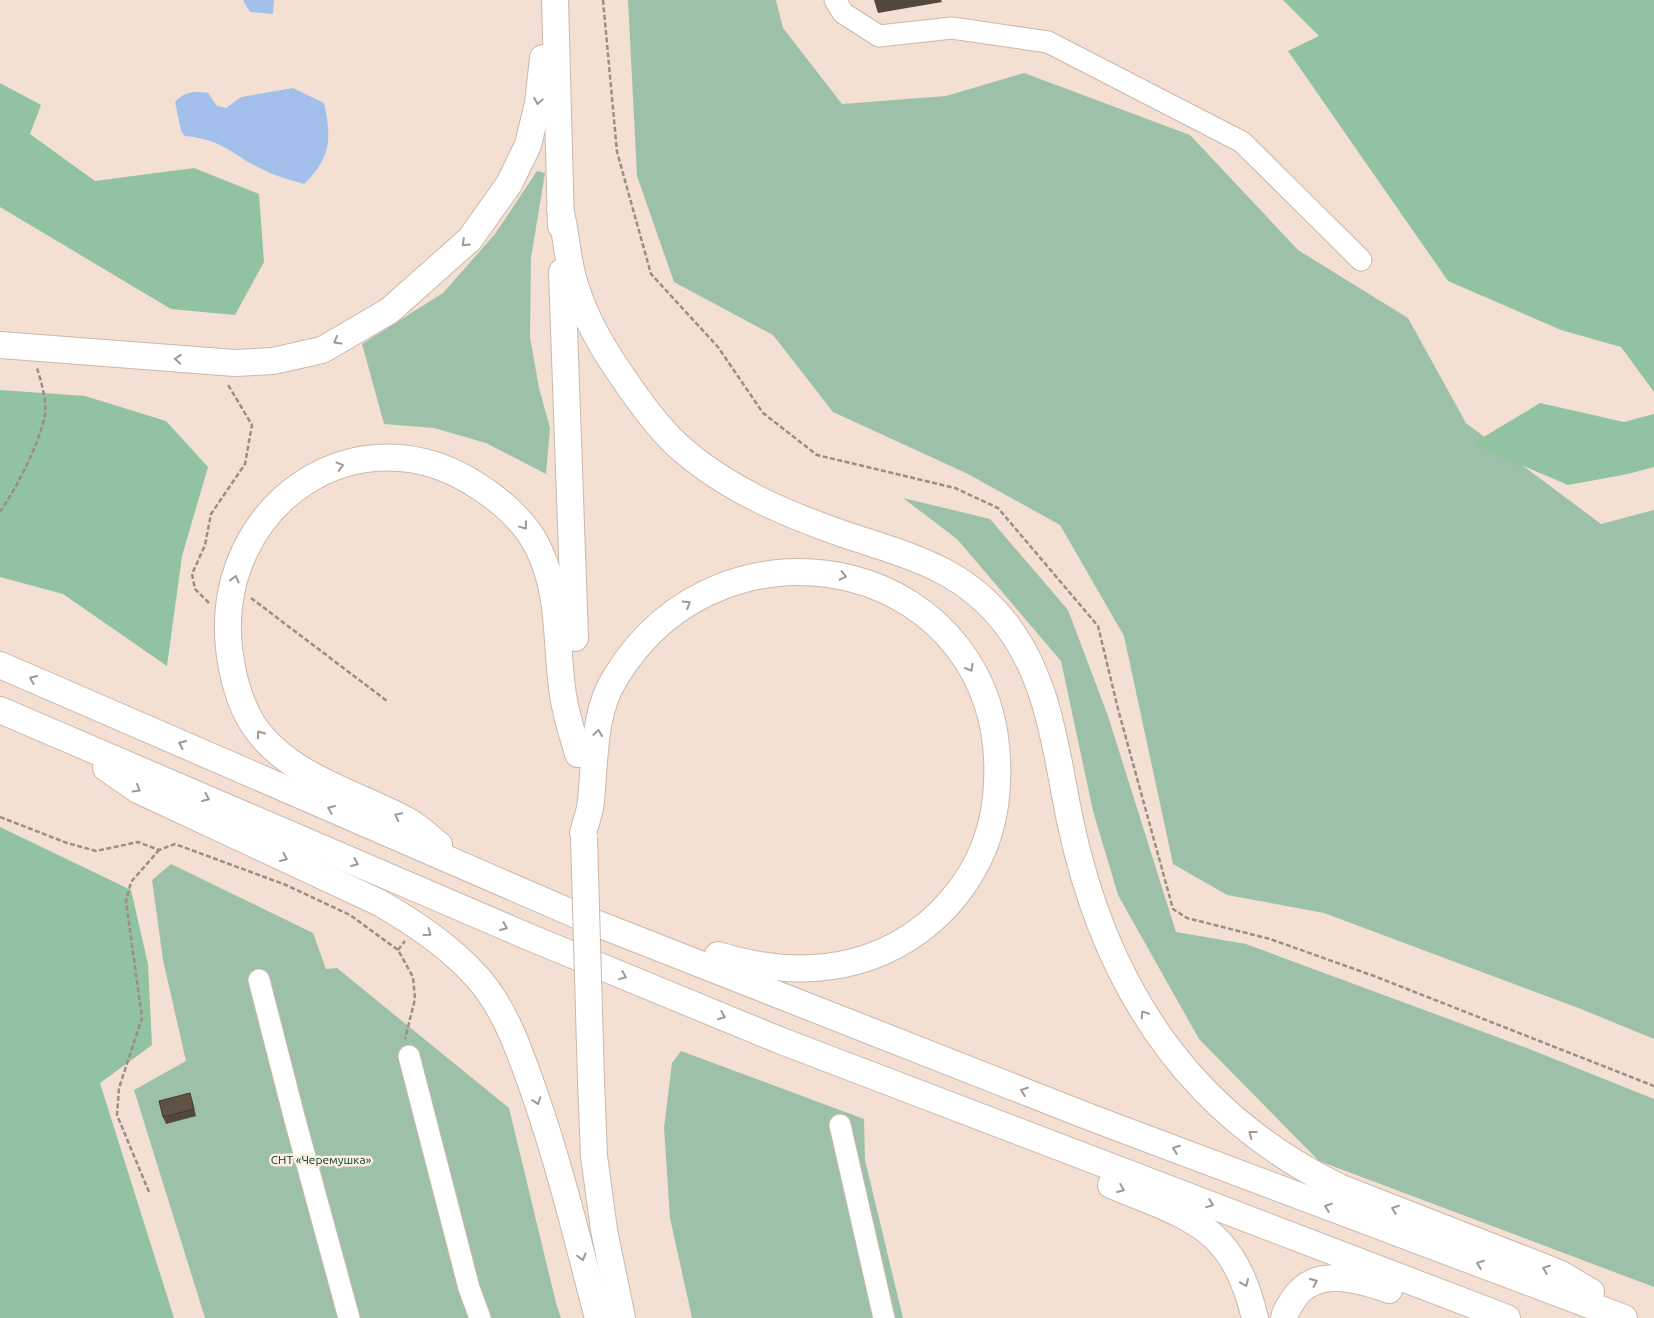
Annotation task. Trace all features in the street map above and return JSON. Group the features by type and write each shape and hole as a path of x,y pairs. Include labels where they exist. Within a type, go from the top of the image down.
{"main road":[{"path":"0,345 235,364 273,361 322,350 389,311 470,239 509,184 528,145 538,103 549,0"},
{"path":"555,0 578,754 583,836 594,1156 604,1230 622,1318"},
{"path":"560,210 575,286 598,341 645,411 675,443 732,486 764,502 833,530 905,554 956,577 986,602 1011,632 1038,678 1050,716 1072,828 1085,876 1110,948 1140,1008 1164,1044 1195,1082 1250,1134 1309,1172 1339,1187 1559,1274 1634,1318"},
{"path":"465,866 410,822 294,766 268,744 252,722 241,701 231,660 228,620 233,584 244,550 274,506 310,478 330,469 373,459 399,458 447,470 470,480 509,508 524,526 540,551 549,577 556,608 561,686 578,754"},
{"path":"583,836 591,804 592,773 600,714 613,679 636,649 659,625 692,601 712,590 744,577 792,571 833,574 870,582 899,596 924,614 951,640 970,665 986,698 995,733 998,766 997,797 991,828 981,856 966,884 945,908 919,931 887,950 868,959 825,969 774,967 742,963 638,931 588,920"},
{"path":"0,664 588,920 1092,1118 1624,1318"},
{"path":"0,710 529,938 779,1040 1507,1318"},
{"path":"53,733 138,790 380,903 447,947 478,978 504,1019 521,1054 555,1153 598,1318"},
{"path":"887,1080 941,1116 1197,1222 1226,1248 1238,1266 1248,1288 1255,1318"},
{"path":"1284,1318 1300,1289 1323,1278 1360,1280 1467,1318"}],"lane":[{"path":"836,0 843,13 879,36 952,28 1048,42 1242,142 1361,260"},
{"path":"259,980 349,1318"},
{"path":"409,1056 467,1279 480,1318"},
{"path":"840,1125 884,1318"}],"path":[{"path":"603,0 617,152 651,274 718,348 763,413 817,455 955,488 998,508 1098,626 1118,709 1173,909 1187,918 1270,939 1374,976 1654,1086"},
{"path":"0,512 20,480 45,413 40,378 32,347"},
{"path":"215,362 252,425 245,464 211,514 205,545 192,574 195,590 228,620"},
{"path":"233,584 387,701"},
{"path":"0,817 67,843 96,851 138,842 159,850"},
{"path":"149,1192 117,1115 119,1088 142,1018 126,901 131,882 159,850 176,844 286,886 350,915 398,950 413,977 415,999 404,1037 409,1056"}],"green space":[{"path":"628,0 776,0 783,28 842,104 946,96 1024,73 1190,135 1298,250 1408,318 1466,423 1601,524 1654,510 1654,1039 1581,1009 1324,913 1227,895 1173,864 1124,636 1060,525 968,474 833,412 773,335 674,282 637,176"},
{"path":"1283,0 1654,0 1654,392 1621,347 1561,330 1448,281 1288,51 1319,36"},
{"path":"0,83 41,105 30,134 95,181 194,168 259,194 264,262 235,315 171,309 0,207"},
{"path":"537,171 545,173 531,258 530,337 539,388 550,428 546,474 486,443 434,428 384,424 362,344 443,293 495,234"},
{"path":"0,390 85,396 166,421 208,467 182,556 167,666 63,594 0,577"},
{"path":"1540,403 1624,422 1654,414 1654,467 1628,474 1568,485 1472,444"},
{"path":"903,498 990,519 1068,610 1108,716 1176,932 1246,944 1527,1048 1654,1099 1654,1287 1319,1161 1199,1039 1118,895 1093,811 1061,661 957,539"},
{"path":"0,827 131,890 148,964 152,1045 100,1083 174,1318 0,1318"},
{"name":"СНТ «Черемушка»","path":"171,864 313,933 326,969 337,968 509,1108 561,1318 205,1318 134,1090 186,1061 163,960 152,880"},
{"path":"681,1051 864,1119 865,1160 903,1318 692,1318 670,1218 664,1128 672,1063"}],"water":[{"path":"243,0 274,0 273,14 250,12"},
{"path":"293,88 324,103 327,115 328,137 324,156 320,166 304,184 271,173 220,145 199,138 185,136 181,131 175,102 186,94 194,92 208,93 217,106 226,108 241,97"}],"building":[{"path":"190,1093 194,1109 163,1117 159,1101"}]}
